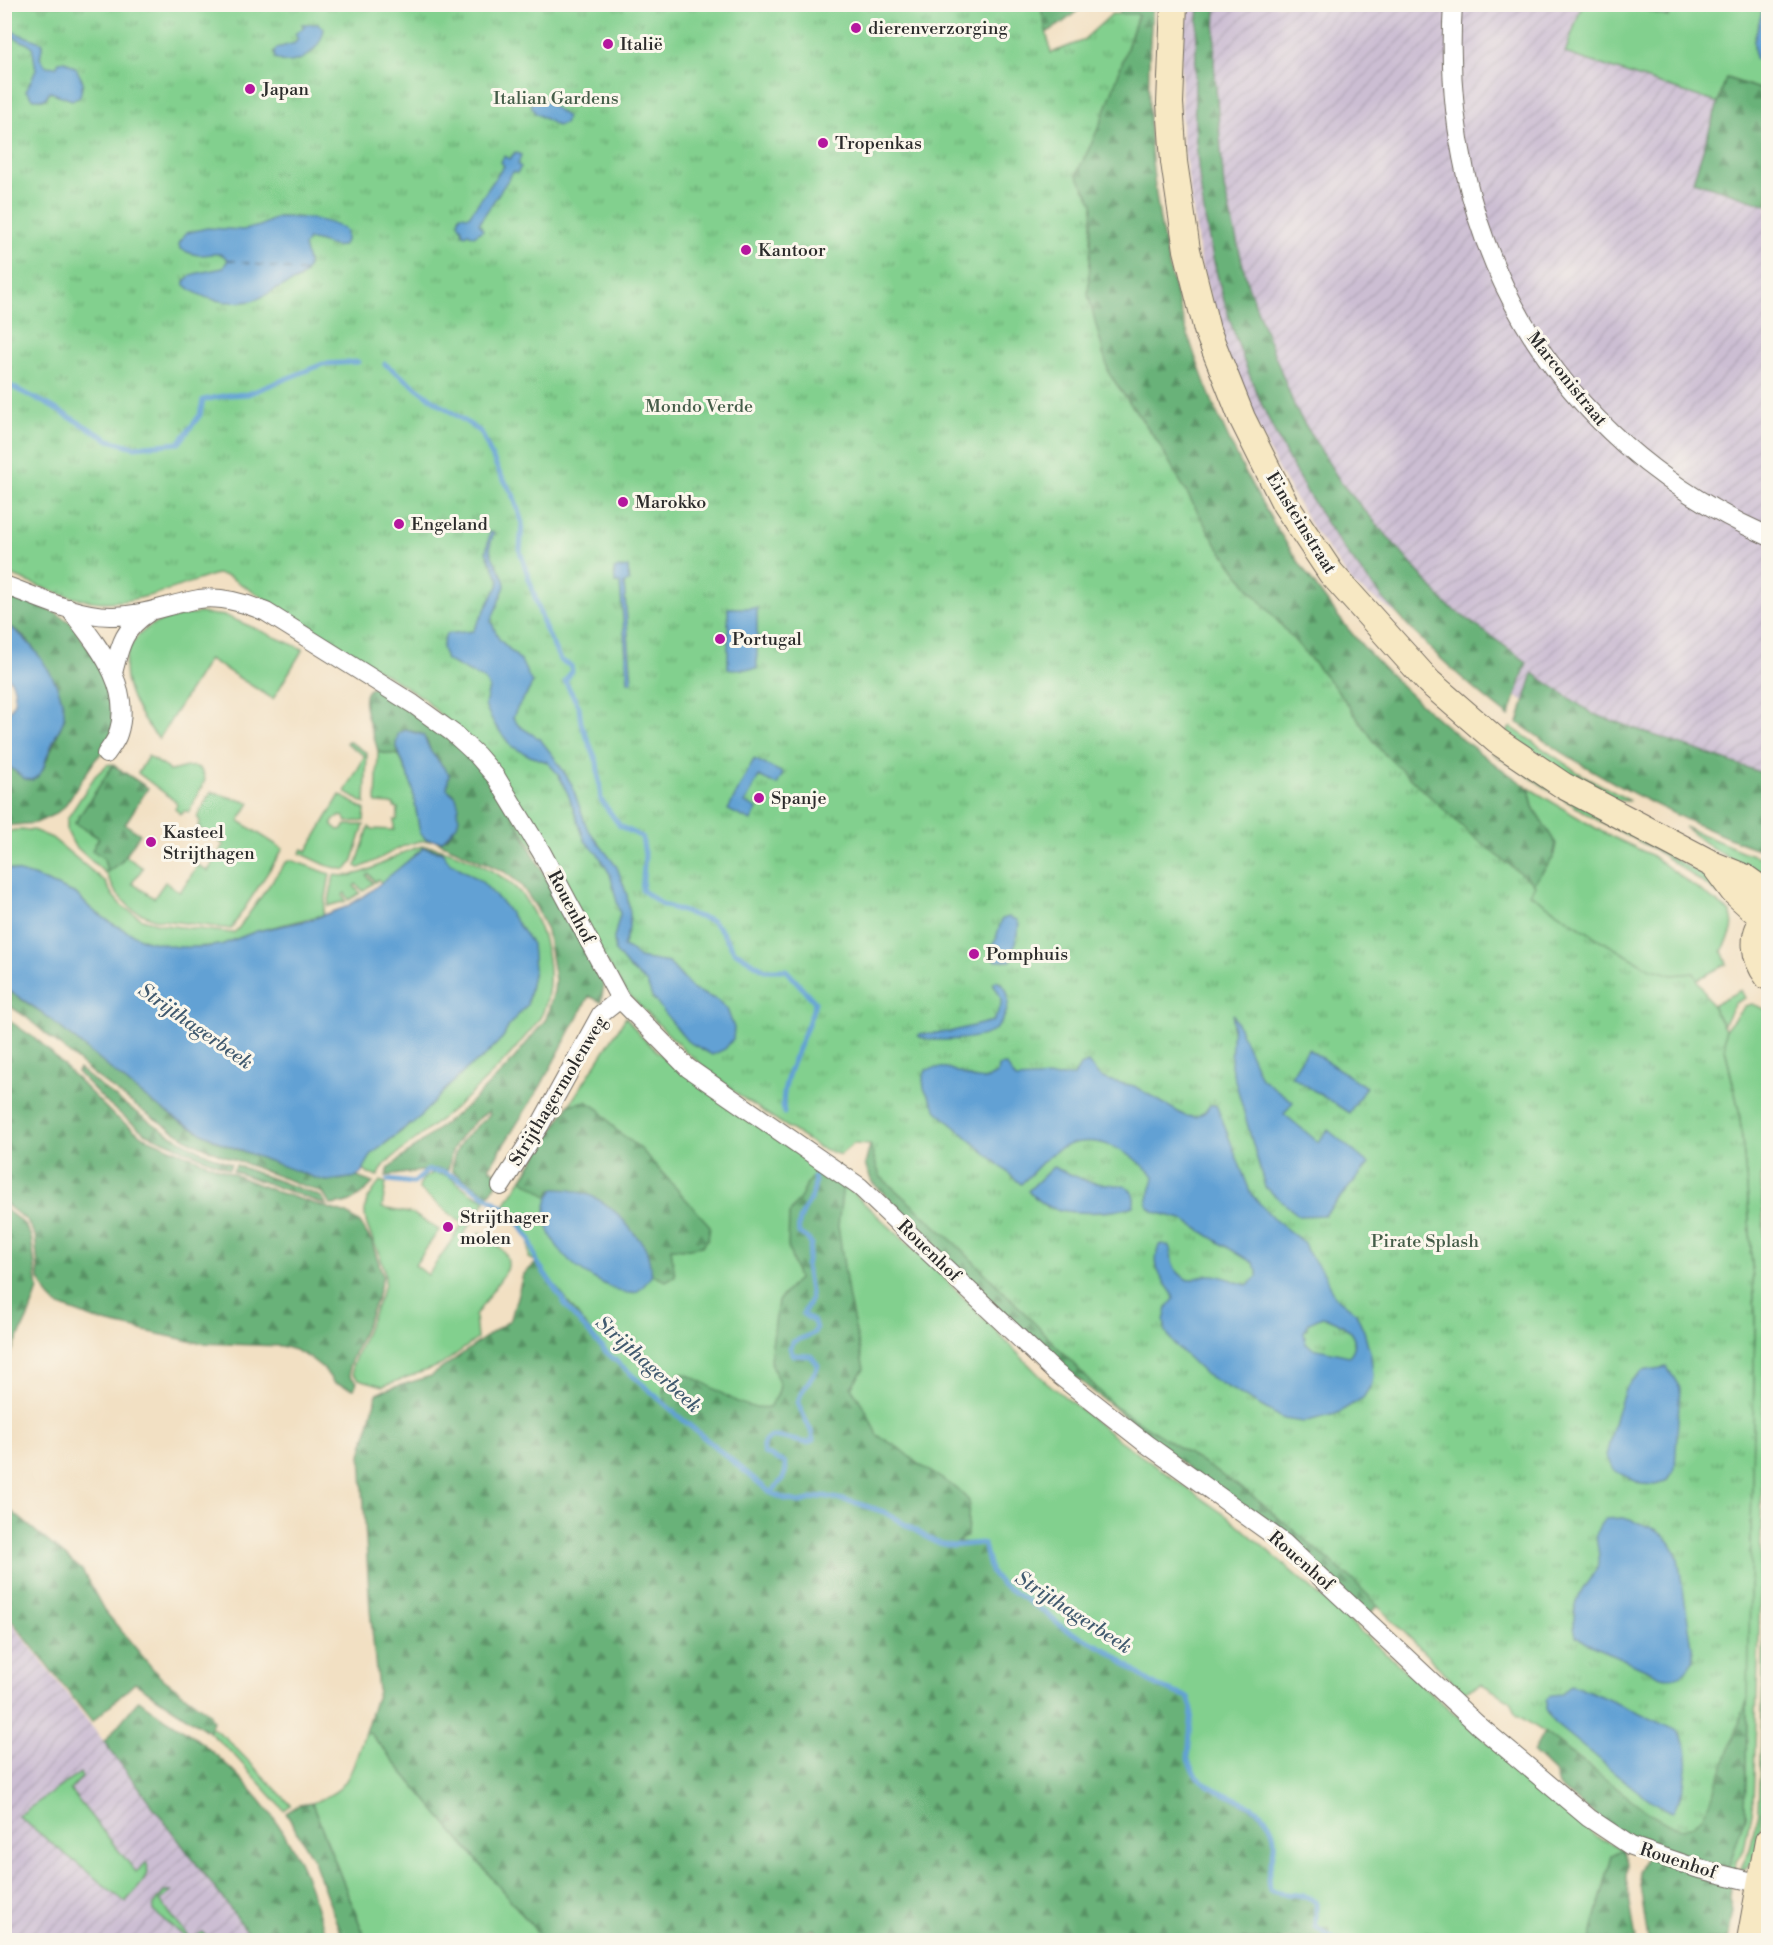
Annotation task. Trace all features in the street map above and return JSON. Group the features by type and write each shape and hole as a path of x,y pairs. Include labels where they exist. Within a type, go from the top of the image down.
{"main road":[{"name":"Einsteinstraat","path":"1174,4 1170,102 1174,162 1187,250 1207,330 1242,418 1285,504 1331,573 1429,682 1497,741 1564,786 1714,866 1744,877 1768,894"},
{"name":"Einsteinstraat","path":"1714,866 1733,891 1767,918"},
{"path":"1767,918 1758,930 1755,942 1760,966 1768,977"},
{"path":"1750,1941 1768,1841"}],"street":[{"name":"Marconistraat","path":"1453,4 1451,71 1454,115 1468,190 1489,255 1523,324 1563,379 1605,427 1627,447 1698,499 1768,536"},
{"name":"Rouenhof","path":"4,585 69,608 108,616 150,612 201,599 233,600 250,605 266,612 367,674 453,733 496,777 565,893 620,999 688,1068 860,1186 1056,1372 1145,1443 1284,1543 1478,1724 1589,1818 1631,1846 1696,1868 1761,1884"},
{"path":"69,608 106,659 113,673 121,706 120,721 118,735 106,754"},
{"name":"Rouenhof","path":"113,673 125,634 135,621 150,612"},
{"name":"Strijthagermolenweg","path":"501,1186 540,1125 602,1014 620,999"}],"shaded area":[{"path":"1186,5 1768,5 1768,834 1618,767 1354,585 1313,529 1277,468 1227,360 1201,265 1182,137 1181,54"},
{"path":"4,1613 104,1742 254,1940 5,1940"}],"green space":[{"name":"Mondo Verde","path":"1040,4 1051,53 1082,41 1112,14 1138,14 1103,115 1076,174 1093,203 1088,295 1109,374 1157,441 1216,544 1249,588 1338,691 1381,751 1470,834 1535,885 1530,894 1595,937 1649,968 1673,975 1694,973 1725,1030 1725,1049 1739,1111 1747,1188 1755,1315 1748,1698 1711,1801 1702,1817 1692,1826 1681,1829 1652,1815 1544,1732 1517,1715 1511,1701 1482,1684 1463,1692 1356,1583 1248,1492 1114,1406 956,1244 880,1176 870,1145 853,1144 840,1155 818,1147 741,1097 686,1052 626,992 459,733 422,697 228,576 216,574 132,600 103,602 78,599 5,573 5,5"},
{"path":"1040,5 1085,5 1046,33"},
{"path":"1120,5 1153,5 1149,78 1151,152 1161,224 1176,295 1198,365 1226,433 1259,498 1298,561 1351,633 1389,674 1427,709 1466,742 1529,788 1533,807 1556,844 1553,858 1533,884 1470,834 1381,751 1338,691 1249,588 1216,544 1157,441 1109,374 1088,295 1093,203 1076,174 1103,116 1138,15 1120,15"},
{"path":"1199,5 1216,5 1214,63 1224,188 1248,286 1296,410 1341,483 1446,604 1527,662 1509,717 1418,636 1371,583 1328,525 1291,464 1260,400 1234,333 1215,263 1201,193 1195,122 1195,63"},
{"path":"1582,5 1633,5 1668,17 1673,5 1764,5 1754,41 1755,59 1768,65 1768,92 1727,78 1718,103 1565,53"},
{"path":"1726,78 1768,92 1768,205 1693,181"},
{"path":"1088,295 1533,883 1553,858 1555,845 1533,807 1529,788 1604,833 1651,855 1730,912 1732,928 1722,951 1727,964 1698,979 1681,983 1602,951 1429,822"},
{"path":"5,592 56,613 71,623 103,670 109,694 113,729 107,747 95,760 64,807 36,823 5,826 4,763 25,779 43,769 65,717 43,664 35,651 17,631 5,625"},
{"path":"199,613 226,616 303,649 273,699 209,659 159,739 140,714 127,685 125,670 127,655 134,641 152,625 171,618"},
{"path":"1533,673 1593,714 1768,775 1768,852 1717,833 1643,798 1579,763 1518,723"},
{"path":"375,687 463,749 503,798 604,985 601,1002 589,996 540,1087 489,1168 502,1177 489,1195 452,1171 459,1145 490,1114 489,1111 463,1134 452,1151 448,1170 435,1169 386,1176 389,1168 469,1104 508,1066 546,1019 555,980 547,931 536,907 521,885 505,872 438,842 450,834 455,822 454,794 447,789 449,774 431,752 427,741 420,733 405,730 396,745 399,755 378,752 365,705 368,690"},
{"path":"1511,727 1579,773 1630,801 1611,800 1587,786 1506,732"},
{"path":"348,741 367,753 365,804 345,792 365,756 346,743"},
{"path":"378,752 399,755 412,786 419,828 425,839 431,841 412,843 359,868 356,866 369,827 394,830 394,820 397,820 398,808 394,807 394,804 376,803"},
{"path":"1491,752 1700,874 1725,891 1733,904 1654,849 1590,816"},
{"path":"148,756 168,771 190,766 199,768 203,773 205,780 189,812 184,811 181,814 175,809 177,805 175,801 138,773"},
{"path":"111,764 113,765 75,823 99,838 105,864 121,862 125,856 143,868 132,883 154,898 165,882 180,892 198,865 208,871 224,845 198,827 200,821 197,817 211,792 250,803 239,821 283,849 231,929 154,919 133,910 116,893 106,874 74,845 67,831 67,819 95,776"},
{"path":"113,765 148,788 125,824 140,834 121,862 107,872 104,858 92,850 99,838 75,823"},
{"path":"340,795 365,810 364,821 347,822 344,817 340,816 333,820 332,825 338,830 343,829 346,825 364,825 352,863 346,870 328,866 300,853 303,849 307,851"},
{"path":"1684,827 1768,860 1768,874 1764,880 1709,846"},
{"path":"33,830 52,838 105,882 122,906 142,919 164,925 233,933 285,863 291,860 330,874 323,915 257,931 221,945 184,948 150,942 125,932 91,909 76,894 33,876 5,868 4,832"},
{"path":"422,846 434,847 463,856 507,881 525,899 544,939 549,968 547,998 537,1023 493,1073 458,1105 385,1164 378,1176 368,1174 363,1168 372,1154 414,1122 470,1066 483,1058 503,1037 510,1024 527,1005 534,969 481,881 449,862 443,851 424,847 382,883 378,879 375,882 369,874 367,876 373,883 363,891 356,884 354,886 360,893 349,900 345,893 343,895 346,901 328,906 334,875 357,874"},
{"path":"4,988 43,1013 156,1105 221,1143 318,1179 328,1181 357,1177 373,1183 354,1199 330,1205 323,1193 190,1141 144,1112 93,1074 25,1016 5,1003"},
{"path":"1741,990 1745,998 1735,1003 1723,1025 1712,1005"},
{"path":"1752,1004 1768,1010 1768,1124 1761,1178 1766,1272 1759,1638 1753,1802 1744,1850 1736,1861 1734,1871 1728,1869 1745,1816 1755,1316 1747,1188 1739,1111 1725,1049 1725,1030 1745,1006"},
{"path":"4,1017 40,1042 112,1114 144,1137 274,1191 347,1214 360,1223 372,1242 383,1276 377,1298 349,1366 350,1376 357,1382 354,1389 334,1383 324,1369 295,1350 281,1346 199,1343 100,1321 57,1305 49,1297 39,1279 35,1235 26,1220 5,1204"},
{"path":"626,1017 640,1035 660,1054 852,1192 934,1268 1044,1380 1116,1438 1235,1522 1595,1836 1624,1849 1612,1855 1590,1940 1446,1940 1447,1938 1426,1932 1423,1940 1335,1940 1316,1927 1316,1907 1307,1896 1281,1895 1270,1890 1258,1813 1206,1784 1198,1778 1190,1766 1185,1695 1157,1686 1107,1650 1063,1628 1043,1611 1001,1584 991,1572 984,1545 981,1543 952,1546 683,1420 606,1352 537,1262 529,1258 529,1240 525,1230 501,1211"},
{"path":"1725,1030 1725,1049 1739,1111 1747,1188 1755,1316 1745,1816 1728,1869 1620,1834 1558,1786 1554,1772 1533,1752 1544,1732 1595,1772 1703,1031"},
{"path":"79,1069 171,1135 231,1164 229,1169 145,1133 109,1105 77,1072"},
{"path":"586,1101 599,1109 616,1130 640,1148 710,1226 708,1239 702,1246 684,1249 671,1248 675,1276 666,1281 652,1275 645,1248 554,1189 548,1197 522,1179 569,1105"},
{"path":"870,1145 880,1176 956,1244 1114,1406 1248,1492 1356,1583 1378,1605 1369,1615 1030,1340 872,1182 865,1165"},
{"path":"236,1165 322,1197 326,1205 233,1171"},
{"path":"825,1171 843,1185 838,1226 849,1300 864,1369 851,1387 866,1410 877,1435 958,1489 969,1501 967,1536 958,1542 984,1545 991,1572 1001,1584 1043,1611 1063,1628 1107,1650 1157,1686 1188,1697 1192,1709 1188,1759 1193,1770 1201,1780 1247,1806 1267,1822 1274,1839 1268,1873 1270,1890 1311,1899 1316,1903 1316,1927 1328,1928 1331,1937 1335,1940 819,1940 815,1928 787,1940 544,1940 371,1734 365,1732 378,1691 370,1609 361,1455 377,1394 431,1376 511,1319 523,1275 537,1262 606,1352 667,1405 663,1394 664,1384 680,1373 745,1405 769,1407 777,1396 780,1386 770,1360 778,1301 798,1279 788,1246 789,1214 801,1197 807,1183 816,1173"},
{"path":"434,1173 448,1176 471,1193 486,1200 463,1235 472,1242 480,1232 504,1253 507,1258 507,1270 475,1316 477,1339 441,1365 383,1386 359,1379 353,1374 352,1366 384,1287 385,1276 366,1222 367,1201 380,1181 386,1183 382,1208 413,1214 439,1230 415,1265 428,1275 463,1224 419,1189 420,1183"},
{"path":"5,1209 23,1223 31,1236 38,1290 5,1366"},
{"path":"1768,1429 1768,1712 1765,1791 1757,1855 1749,1866 1739,1872 1750,1849 1758,1812"},
{"path":"4,1505 82,1570 104,1610 158,1675 209,1713 213,1721 209,1732 135,1683 92,1722 5,1612"},
{"path":"139,1700 219,1757 248,1786 274,1818 304,1872 325,1932 323,1940 254,1940 104,1742"},
{"path":"211,1727 226,1738 291,1805 284,1810 235,1756 209,1732"},
{"path":"365,1732 371,1734 544,1940 366,1940 312,1803 332,1794 342,1786 353,1767"},
{"path":"80,1773 82,1777 70,1790 136,1872 147,1862 148,1868 144,1879 125,1902 18,1816"},
{"path":"312,1803 366,1940 343,1940 314,1861 286,1813 299,1805"},
{"path":"1624,1849 1627,1862 1626,1878 1636,1940 1590,1940 1612,1855"},
{"path":"1647,1856 1731,1886 1729,1894 1733,1911 1728,1940 1648,1940 1638,1871"},
{"path":"164,1892 171,1892 160,1901 191,1940 153,1911 154,1905"},
{"path":"203,1932 209,1940 191,1940"}],"water":[{"path":"1764,5 1768,5 1768,65 1755,59 1754,41"},
{"path":"302,24 318,24 324,28 313,51 291,62 275,58 274,52 277,48 295,43 298,38 295,34 304,27"},
{"path":"5,29 43,43 40,58 46,66 56,67 59,62 65,61 76,68 83,82 80,97 72,100 50,92 45,99 34,99 26,91 36,70 32,46 5,33"},
{"path":"536,94 567,117 564,124 557,126 535,113 531,105"},
{"path":"515,152 521,155 518,165 521,167 517,173 513,172 479,223 483,230 474,236 468,233 463,234 458,222 460,215 469,216 504,166 501,162 504,156 510,159"},
{"path":"278,217 304,218 331,223 346,231 346,241 338,247 308,240 304,246 308,267 303,276 251,301 215,300 198,294 184,284 185,280 194,274 223,268 228,260 218,254 197,255 180,249 179,244 186,233 207,228 243,230 260,226"},
{"path":"490,532 494,533 490,544 491,553 503,576 505,586 491,621 499,639 521,661 532,683 513,718 519,726 540,739 554,757 571,783 587,828 617,867 627,895 630,914 629,928 623,947 632,951 639,958 669,963 694,990 717,1000 727,1009 734,1028 733,1039 725,1049 712,1055 687,1041 652,997 647,983 629,968 615,951 614,938 620,914 610,874 598,854 585,841 558,774 547,762 511,746 495,725 485,706 489,687 485,680 446,660 442,648 446,634 473,631 498,586 499,579 486,552"},
{"path":"628,567 629,582 624,583 632,682 628,682 620,583 615,583 614,569"},
{"path":"728,608 757,608 757,669 728,669"},
{"path":"5,625 25,639 45,664 59,692 63,706 63,722 43,769 39,776 32,780 25,779 5,763 5,714 12,706 15,695 12,683 5,675"},
{"path":"405,730 423,735 431,752 449,774 447,789 456,797 459,818 457,825 442,841 426,839 420,833 412,786 396,745 398,734"},
{"path":"754,759 783,773 777,785 759,776 745,803 757,809 751,821 728,810"},
{"path":"424,848 442,852 449,862 481,881 504,905 532,944 534,969 527,1005 510,1024 503,1037 483,1058 470,1066 412,1125 410,1124 372,1154 364,1170 357,1177 328,1181 318,1179 221,1143 180,1121 131,1086 43,1013 5,988 5,868 33,876 76,894 91,909 113,924 144,940 177,947 204,947 221,945 257,931 310,920 346,907 367,894"},
{"path":"1009,917 1017,920 1019,925 1011,961 997,961 993,959 990,947 995,941 1002,919"},
{"path":"996,981 1006,990 1008,1005 1003,1020 993,1031 977,1037 955,1040 918,1036 949,1032 993,1021 1001,1006 1001,998 993,983"},
{"path":"1233,1014 1261,1078 1293,1102 1284,1114 1318,1142 1328,1130 1369,1164 1325,1215 1299,1216 1265,1187 1231,1066"},
{"path":"1308,1049 1366,1087 1349,1113 1291,1076"},
{"path":"1088,1063 1099,1076 1134,1086 1185,1116 1196,1117 1205,1112 1210,1105 1217,1107 1251,1194 1275,1220 1304,1243 1307,1251 1325,1275 1333,1295 1356,1313 1371,1356 1373,1375 1372,1384 1363,1398 1336,1414 1303,1422 1284,1419 1206,1375 1174,1344 1166,1332 1164,1321 1167,1308 1174,1299 1157,1267 1156,1256 1159,1245 1169,1246 1174,1267 1188,1280 1213,1275 1247,1285 1257,1277 1253,1263 1182,1219 1154,1212 1147,1205 1154,1176 1134,1158 1110,1146 1098,1142 1085,1142 1059,1149 1021,1184 937,1111 924,1088 923,1079 926,1070 941,1067 968,1077 984,1079 997,1074 998,1066 1006,1065 1016,1079 1074,1076 1080,1066","holes":["1322,1317 1342,1325 1352,1336 1353,1349 1349,1356 1313,1348 1306,1344 1304,1332 1309,1323"]},
{"path":"1053,1167 1089,1182 1125,1186 1133,1194 1133,1206 1114,1211 1090,1212 1066,1211 1047,1206 1028,1191"},
{"path":"554,1189 567,1189 589,1195 608,1206 625,1222 644,1245 648,1257 652,1275 641,1289 632,1293 617,1290 583,1272 564,1255 552,1237 546,1217 548,1198"},
{"path":"1667,1367 1680,1388 1675,1468 1666,1482 1656,1485 1641,1484 1613,1470 1606,1456 1616,1416 1630,1382 1642,1371"},
{"path":"1623,1518 1657,1530 1669,1540 1678,1558 1694,1659 1688,1669 1680,1675 1661,1676 1576,1636 1574,1615 1577,1602 1598,1568 1597,1532 1605,1519"},
{"path":"1571,1685 1678,1731 1686,1750 1687,1771 1682,1793 1673,1812 1665,1810 1635,1789 1554,1723 1546,1710 1546,1700 1551,1695 1562,1694"}],"waterway":[{"path":"4,383 47,404 109,440 134,447 179,443 200,415 203,400 248,394 323,364 358,362"},
{"path":"385,364 481,432 500,474 513,494 522,523 520,551 545,628 560,660 571,666 572,671 565,681 579,707 581,723 597,762 601,800 620,826 642,837 645,855 642,890 663,905 712,921 734,951 765,970 786,970 815,1002 785,1087 784,1113"},
{"name":"Strijthagerbeek","path":"388,1180 414,1183 428,1170 444,1172 511,1212 530,1239 537,1262 572,1314 606,1352 771,1493 800,1502 824,1496 853,1502 884,1512 935,1542 952,1546 981,1543 984,1545 991,1572 1001,1584 1043,1611 1063,1628 1107,1650 1157,1686 1188,1697 1192,1709 1188,1759 1194,1772 1213,1788 1250,1805 1269,1823 1274,1841 1268,1883 1270,1890 1311,1899 1316,1903 1316,1927 1335,1940"},
{"path":"771,1493 782,1479 786,1467 785,1463 764,1453 765,1442 771,1437 807,1443 813,1440 798,1404 801,1393 818,1365 811,1356 793,1355 790,1348 793,1342 814,1333 816,1328 814,1322 803,1314 811,1299 806,1266 811,1244 799,1233 800,1219 815,1185 814,1177"}],"ferry route":[{"path":"228,260 306,272"}],"place":[{"name":"dierenverzorging","path":"856,28"},
{"name":"Italië","path":"608,44"},
{"name":"Japan","path":"250,89"},
{"name":"Tropenkas","path":"823,143"},
{"name":"Kantoor","path":"746,250"},
{"name":"Marokko","path":"623,502"},
{"name":"Engeland","path":"399,524"},
{"name":"Portugal","path":"720,639"},
{"name":"Spanje","path":"759,798"},
{"name":"Kasteel Strijthagen","path":"151,842"},
{"name":"Pomphuis","path":"974,954"},
{"name":"Strijthager molen","path":"448,1227"}],"park label":[{"name":"Italian Gardens","path":"556,98"},
{"name":"Pirate Splash","path":"1425,1241"}]}
